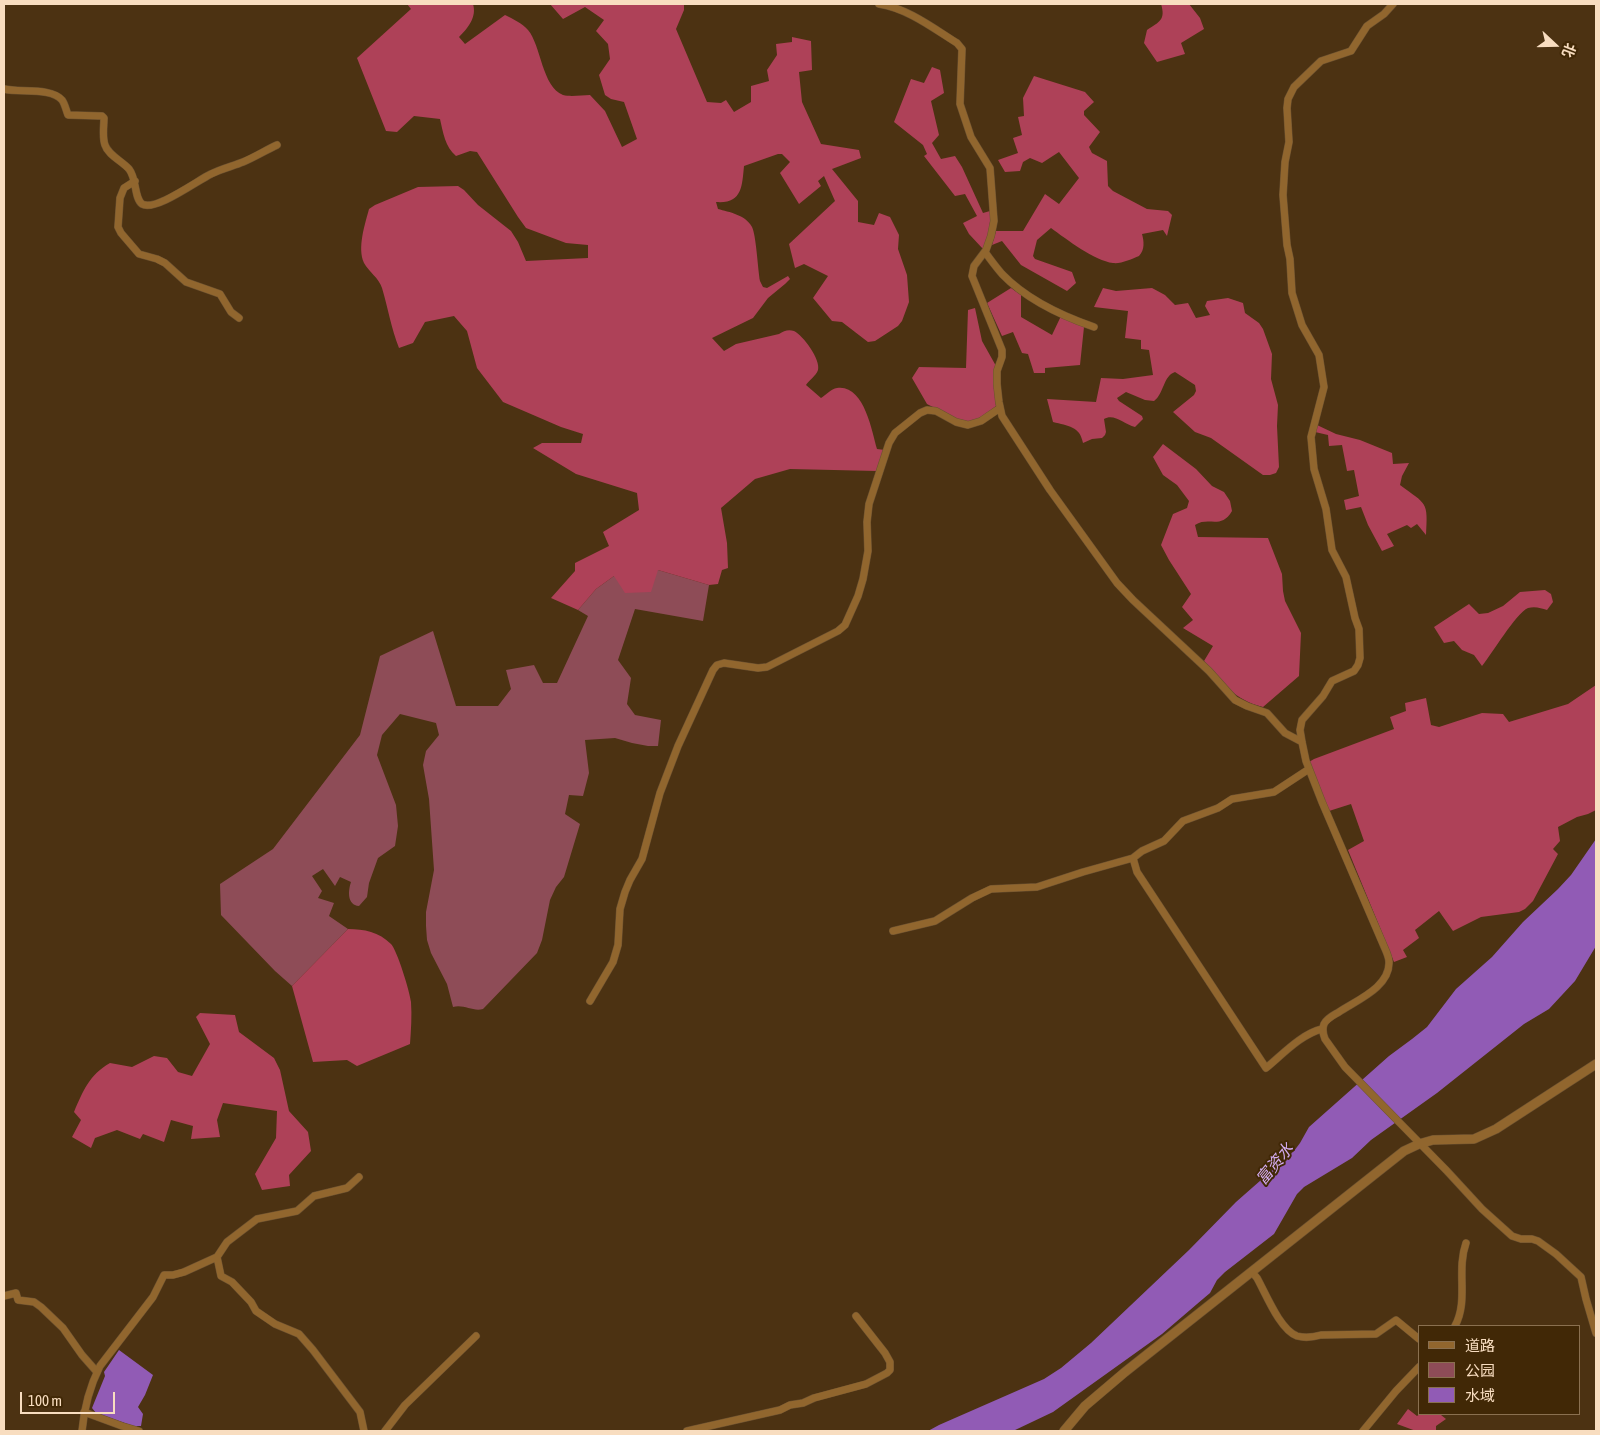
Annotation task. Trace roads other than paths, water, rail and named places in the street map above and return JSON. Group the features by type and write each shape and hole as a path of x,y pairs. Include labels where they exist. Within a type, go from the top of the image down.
{"street":[{"path":"879,4 906,13 958,43 961,47 960,104 971,138 990,170 994,221 991,236 984,252 974,266 972,274 1002,350 1002,357 997,371 997,384 1000,408 1007,425 1050,490 1118,583 1209,671 1231,697 1247,706 1267,712 1285,733 1302,742"},
{"path":"1133,858 1137,872 1266,1068 1306,1036 1322,1030 1328,1020 1379,985 1385,978 1389,969 1389,961 1309,769 1300,730 1302,720 1323,696 1332,681 1354,671 1360,658 1359,629 1354,618 1346,577 1332,550 1326,509 1314,469 1311,437 1324,387 1319,355 1302,325 1292,293 1283,202 1285,162 1289,142 1287,108 1288,100 1294,87 1322,61 1350,51 1367,26 1384,14 1393,4"},
{"path":"4,90 16,92 39,91 57,96 64,102 68,115 102,116 104,118 105,145 110,153 130,170 135,181 138,198 142,204 151,205 186,189 210,174 244,161 277,145"},
{"path":"135,181 124,188 120,198 118,227 121,233 139,254 165,263 186,282 220,294 231,312 240,318"},
{"path":"984,252 1001,273 1019,288 1062,314 1094,327"},
{"path":"590,1000 613,962 618,945 620,909 625,892 642,859 660,793 678,746 713,670 717,665 724,663 758,668 767,667 842,629 858,596 863,579 868,551 868,508 892,436 920,412 927,410 936,411 956,422 968,425 981,421 1000,408"},
{"path":"893,931 935,921 972,898 991,889 1037,887 1133,858 1142,851 1164,841 1183,821 1218,808 1232,799 1274,792 1309,769"},
{"path":"1322,1030 1325,1039 1345,1066 1482,1209 1512,1236 1521,1239 1532,1238 1538,1241 1556,1254 1581,1277 1596,1333"},
{"path":"1064,1431 1092,1400 1125,1372 1404,1151 1433,1140 1474,1139 1482,1136 1496,1129 1596,1064"},
{"path":"82,1431 84,1412 100,1366 153,1297 164,1275 184,1272 217,1257 227,1242 257,1219 297,1211 314,1196 347,1188 359,1177"},
{"path":"1455,1325 1462,1306 1461,1267 1466,1243"},
{"path":"217,1257 221,1276 232,1282 251,1302 256,1311 275,1324 299,1334 313,1350 360,1412 364,1431"},
{"path":"1252,1272 1258,1278 1281,1322 1297,1336 1376,1334 1396,1320 1418,1338"},
{"path":"4,1296 16,1293 18,1300 34,1302 41,1306 63,1328 97,1372"},
{"path":"687,1431 780,1410 794,1404 866,1384 887,1373 890,1370 890,1362 856,1316"},
{"path":"385,1431 405,1405 476,1336"},
{"path":"1363,1431 1418,1368"},
{"path":"84,1412 139,1431"}],"water":[{"path":"1596,839 1596,946 1575,981 1549,1009 1524,1024 1437,1093 1371,1140 1352,1158 1304,1187 1297,1194 1274,1234 1225,1272 1217,1280 1210,1293 1162,1334 1053,1412 1013,1431 928,1431 1044,1379 1061,1368 1091,1343 1189,1250 1236,1202 1294,1151 1309,1127 1389,1056 1427,1027 1456,989 1492,957 1523,922 1571,875"},
{"path":"119,1350 153,1375 138,1407 143,1414 141,1426 136,1427 96,1413 92,1408 105,1376 104,1372"}],"water label":[{"name":"富资水","path":"1275,1164"}]}
